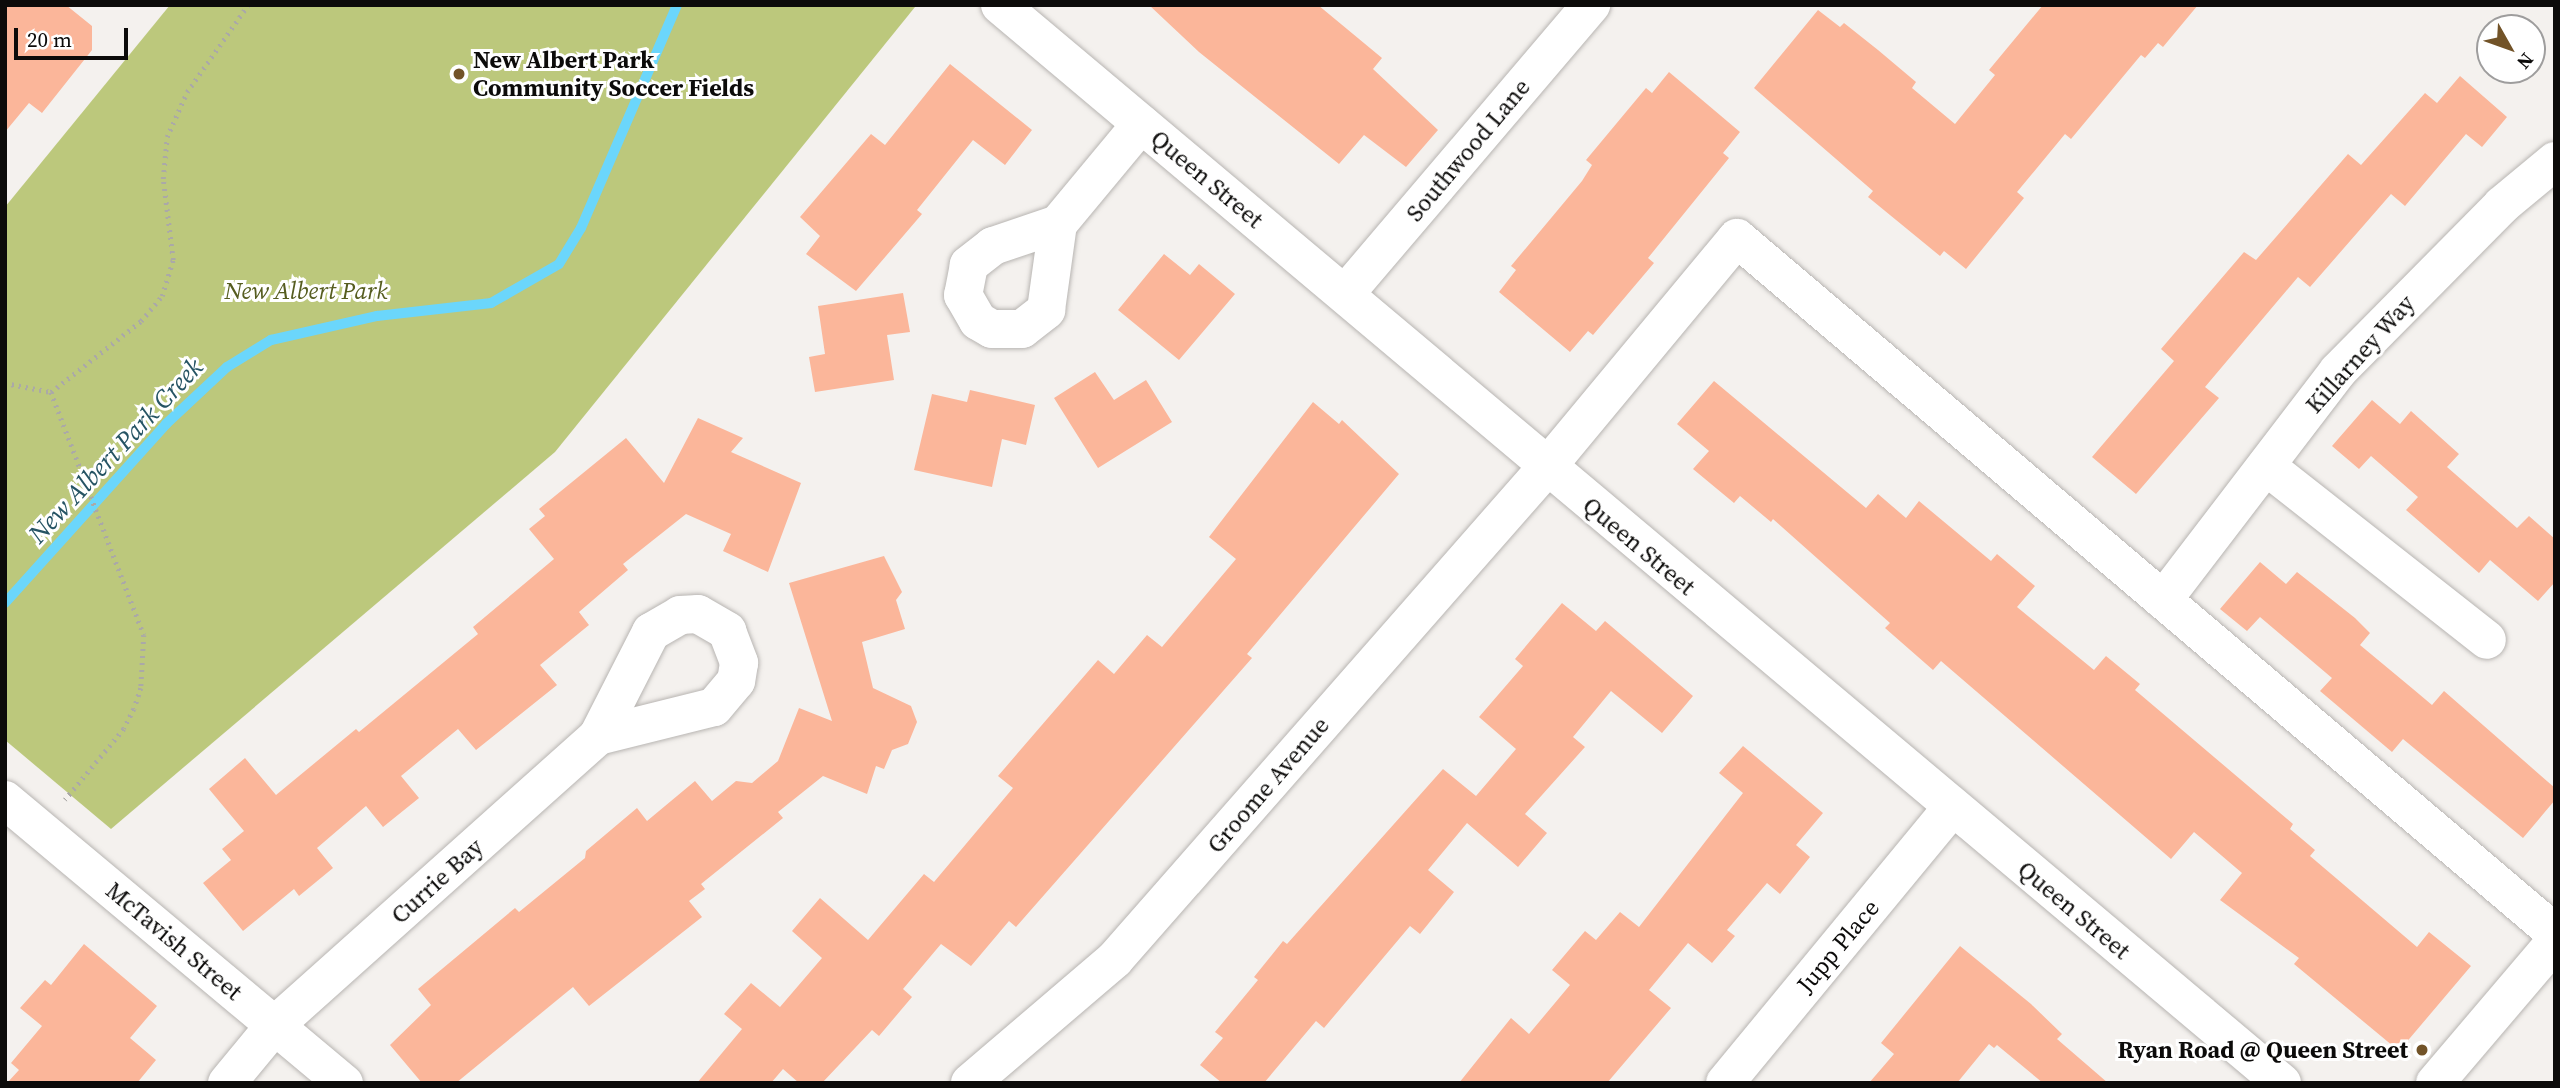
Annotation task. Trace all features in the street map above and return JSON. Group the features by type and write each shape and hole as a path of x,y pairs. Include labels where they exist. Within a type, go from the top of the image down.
{"street":[{"name":"Queen Street","path":"1000,5 1345,294 1546,468 2282,1083"},
{"name":"Southwood Lane","path":"1345,294 1591,5"},
{"path":"1058,224 1141,124"},
{"name":"Killarney Way","path":"2163,600 2338,371 2502,205 2555,161"},
{"name":"Groome Avenue","path":"970,1083 1115,959 1546,468 1737,239 2163,600"},
{"path":"2266,466 2487,640"},
{"path":"2163,600 2555,933"},
{"name":"Currie Bay","path":"227,1083 275,1025 598,736"},
{"name":"McTavish Street","path":"5,800 344,1083"},
{"name":"Jupp Place","path":"1724,1083 1952,808"},
{"path":"2435,1083 2555,942"}],"path":[{"path":"5,383 51,392 141,321 162,296 173,260 163,178 167,137 187,92 248,5"},
{"path":"40,828 124,729 141,688 144,635 139,613 51,392"}],"green space":[{"name":"New Albert Park","path":"170,5 915,7 555,452 111,829 5,740 5,207"}],"building":[{"path":"5,5 66,5 92,26 92,50 42,113 29,103 5,132"},
{"path":"1149,5 1318,5 1382,58 1373,69 1438,130 1406,167 1364,135 1339,164 1199,52"},
{"path":"2043,5 2198,5 2163,47 2158,43 2145,58 2141,55 2071,139 2065,134 2017,192 2024,198 1966,269 1944,251 1940,256 1868,197 1873,191 1754,88 1818,10 1840,27 1844,23 1878,50 1916,82 1912,88 1955,124 1995,75 1989,70"},
{"path":"950,64 1032,130 1005,165 973,140 917,210 922,214 856,291 806,254 820,236 800,217 871,134 885,145"},
{"path":"1669,72 1740,132 1723,153 1729,158 1648,258 1654,263 1593,335 1588,331 1570,352 1499,292 1516,270 1511,266 1582,181 1592,165 1586,160 1646,88 1652,93"},
{"path":"2460,76 2507,117 2482,147 2466,134 2405,206 2391,194 2310,287 2298,277 2205,387 2219,398 2136,494 2092,457 2174,361 2161,349 2244,252 2256,260 2348,154 2361,165 2425,93 2437,103"},
{"path":"1164,254 1190,275 1199,264 1235,294 1179,360 1118,310"},
{"path":"903,293 910,332 887,335 894,380 815,392 809,357 825,354 818,306"},
{"path":"1095,372 1114,400 1146,380 1172,422 1098,468 1054,398"},
{"path":"1714,381 1866,508 1878,494 1906,518 1919,501 1991,561 1997,554 2035,586 2017,607 2094,670 2106,656 2140,684 2135,690 2293,824 2290,829 2315,850 2310,856 2417,947 2429,932 2471,966 2399,1051 2294,964 2299,958 2220,900 2242,873 2194,832 2171,859 1941,661 1933,670 1885,628 1890,623 1773,519 1771,522 1740,496 1734,503 1693,469 1709,451 1677,424"},
{"path":"970,390 1035,405 1026,445 1002,439 992,487 914,470 932,394 967,402"},
{"path":"2372,400 2400,424 2411,411 2459,454 2447,467 2517,528 2529,516 2555,539 2555,582 2538,601 2490,560 2479,573 2406,510 2418,497 2371,456 2359,469 2332,446"},
{"path":"1313,402 1339,424 1342,420 1399,474 1247,654 1252,658 1016,927 1009,921 971,966 941,944 903,989 912,997 879,1036 872,1030 822,1083 799,1083 783,1069 771,1083 697,1083 742,1029 724,1014 751,983 780,1007 822,958 792,931 820,898 868,940 924,874 934,882 1013,788 998,776 1098,660 1114,674 1147,635 1162,647 1236,559 1209,537"},
{"path":"698,418 743,438 731,452 801,483 768,572 723,551 731,534 686,514 623,564 628,570 579,612 589,625 540,665 557,685 476,750 458,729 401,776 419,798 383,827 366,806 317,848 333,868 299,896 294,889 243,931 203,883 231,860 222,849 244,831 209,789 245,758 276,795 356,729 359,732 478,634 473,627 554,559 529,529 545,516 539,509 626,438 664,483"},
{"path":"884,556 902,592 896,600 905,629 862,642 873,688 911,706 917,722 908,744 892,750 884,769 876,766 867,794 823,776 778,812 783,818 701,884 705,889 689,901 702,917 589,1006 573,987 456,1083 422,1083 390,1045 431,1005 418,989 515,908 519,912 585,858 586,851 637,808 647,821 695,781 712,801 736,781 752,783 778,761 799,708 832,721 789,583"},
{"path":"2260,562 2286,584 2297,572 2370,633 2360,645 2432,705 2444,691 2555,788 2555,800 2523,838 2403,739 2392,752 2320,691 2332,678 2260,617 2247,631 2220,609"},
{"path":"1562,603 1596,631 1605,621 1693,696 1662,733 1611,691 1573,737 1585,747 1525,814 1547,833 1518,867 1467,823 1428,870 1454,892 1420,934 1410,926 1324,1028 1316,1021 1264,1083 1222,1083 1200,1065 1223,1038 1215,1032 1258,980 1254,977 1283,941 1287,944 1443,769 1476,796 1516,749 1479,717 1523,666 1515,659"},
{"path":"1743,746 1823,813 1796,845 1810,857 1780,894 1767,883 1727,930 1735,936 1712,963 1688,943 1649,990 1671,1008 1607,1083 1459,1083 1511,1018 1529,1034 1570,985 1552,970 1585,931 1596,940 1620,912 1639,927 1743,793 1719,773"},
{"path":"84,944 157,1006 130,1038 156,1060 137,1083 7,1083 19,1070 11,1063 42,1026 20,1008 45,980 51,985"},
{"path":"1960,946 2031,1004 2062,1034 2057,1039 2108,1083 2043,1083 1997,1045 1994,1048 1989,1044 1957,1083 1869,1083 1894,1054 1881,1043"}],"waterway":[{"name":"New Albert Park Creek","path":"5,603 166,424 227,367 271,340 377,316 491,303 559,264 581,228 677,5"}],"place":[{"name":"New Albert Park Community Soccer Fields","path":"459,74"},
{"name":"Ryan Road @ Queen Street","path":"2422,1050"}]}
